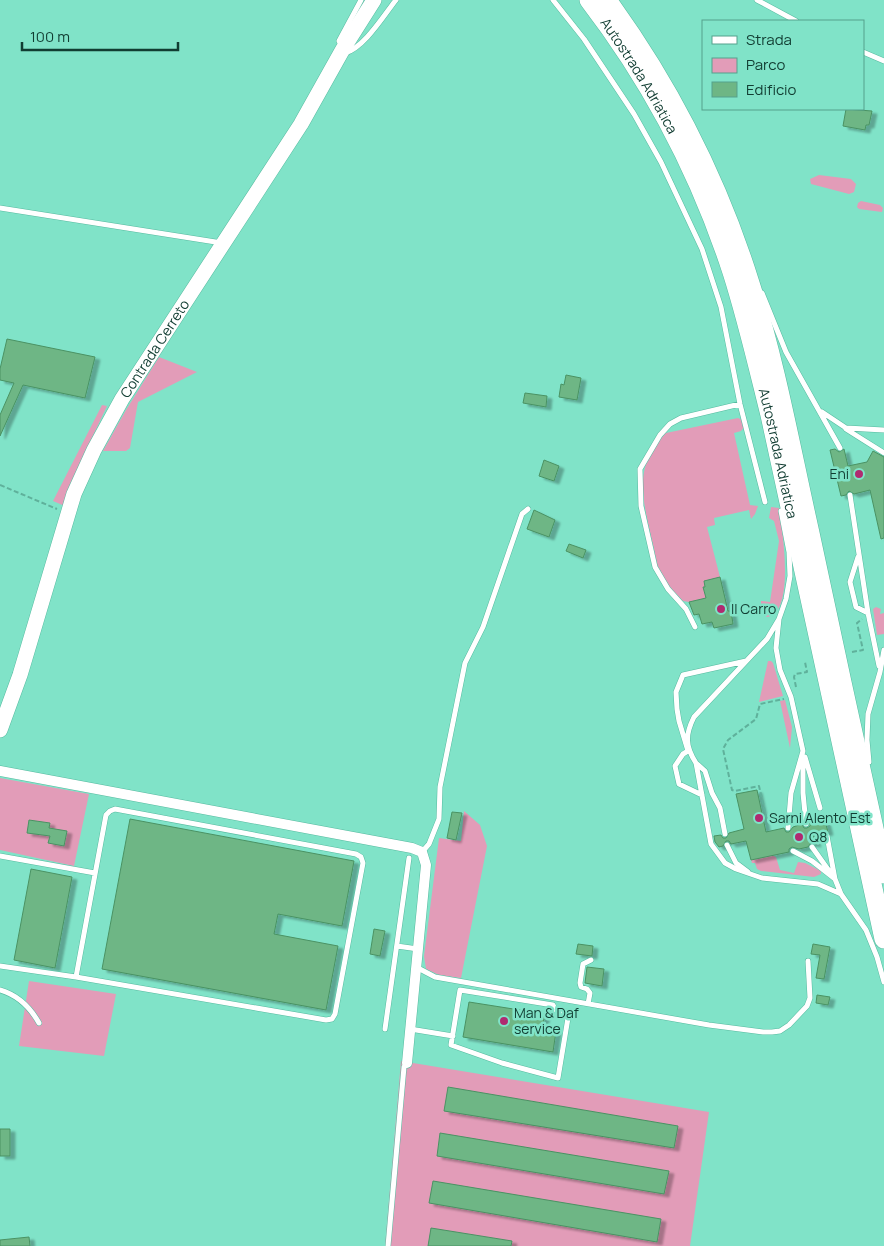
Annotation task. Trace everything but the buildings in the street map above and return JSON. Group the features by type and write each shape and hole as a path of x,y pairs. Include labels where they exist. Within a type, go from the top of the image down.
{"highway":[{"name":"Autostrada Adriatica","path":"589,0 628,54 681,148 704,196 744,310 884,939"},
{"name":"Autostrada Adriatica","path":"607,0 630,31 671,98 693,139 722,199 749,279 769,350 884,871"}],"main road":[{"name":"Contrada Cerreto","path":"0,727 20,674 74,494 94,450 122,399 225,244 301,124 342,51 374,0"}],"street":[{"path":"0,771 412,848 422,852 426,865 407,1063"}],"lane":[{"path":"361,0 339,41 342,51 351,51 370,34 396,0"},
{"path":"553,0 584,39 618,88 661,162 702,249 722,307 740,404 765,502"},
{"path":"757,0 794,20"},
{"path":"864,52 884,61"},
{"path":"0,208 225,244"},
{"path":"760,287 786,352 840,448"},
{"path":"695,627 686,609 660,579 655,567 642,506 640,469 650,449 670,424 681,418 740,404"},
{"path":"820,411 884,452"},
{"path":"846,428 884,430"},
{"path":"850,494 868,613 880,672"},
{"path":"780,504 790,564 788,587 779,620 776,648 780,670 790,697 803,751 820,808"},
{"path":"422,852 429,844 439,819 440,786 465,663 483,627 522,514 528,508"},
{"path":"859,554 850,582 856,607 868,613"},
{"path":"688,751 688,729 694,717 767,639 779,620"},
{"path":"869,768 866,740 868,710 880,672 884,650"},
{"path":"725,834 720,808 712,793 705,771 696,763 688,751 679,721 676,692 683,675 746,661"},
{"path":"880,672 884,666"},
{"path":"688,751 683,754 675,766 679,784 702,795"},
{"path":"803,751 803,793 806,824"},
{"path":"788,828 790,793 803,751"},
{"path":"696,763 711,844 725,863 762,878 818,884 841,894"},
{"path":"0,966 76,977 326,1020 332,1019 335,1014 363,863 361,857 356,854 115,809 110,811 106,815 76,977"},
{"path":"828,836 835,879 841,894 866,930 884,982"},
{"path":"727,845 736,862 749,873"},
{"path":"812,847 835,879"},
{"path":"793,851 812,861 835,879"},
{"path":"0,856 95,873"},
{"path":"384,1028 409,858"},
{"path":"397,946 418,949"},
{"path":"588,1004 590,992 587,989 581,988 580,983 583,964 590,960"},
{"path":"416,967 435,977 763,1032 780,1031 789,1025 807,1006 810,998 808,961"},
{"path":"0,990 17,997 32,1013 38,1023"},
{"path":"460,990 552,1005 556,1010 569,1012 558,1078 502,1063 451,1045 453,1036 460,990"},
{"path":"410,1029 453,1036"},
{"path":"388,1246 404,1067 407,1063"}],"path":[{"path":"0,485 68,514"},
{"path":"852,652 863,650 857,623 868,613"},
{"path":"800,673 807,672 805,662"},
{"path":"762,817 766,816 759,786 735,792 732,790 723,749 728,740 756,719 760,704 790,697"}],"green space":[{"path":"819,175 851,179 856,184 854,192 849,194 811,184 810,179"},
{"path":"861,201 880,205 883,208 882,212 859,209 857,207 858,203"},
{"path":"159,357 197,372 138,402 130,448 126,451 103,451 126,410"},
{"path":"102,405 107,406 89,444 67,507 53,501"},
{"path":"738,418 742,420 744,427 741,431 734,433 750,505 758,506 751,519 749,510 714,518 715,525 707,527 720,577 704,581 705,587 703,587 706,598 689,602 683,601 660,574 646,511 643,484 644,471 648,458 666,433"},
{"path":"771,507 779,508 785,568 782,601 776,612 767,617 761,611 761,601 770,602 779,541 774,521 769,518"},
{"path":"876,607 881,609 880,614 884,613 884,634 877,635 873,609"},
{"path":"768,661 773,663 783,696 759,702"},
{"path":"785,700 792,727 790,748 780,701"},
{"path":"0,778 89,794 74,866 0,850"},
{"path":"464,811 480,825 487,846 461,978 439,975 426,969 424,956 439,838 461,841"},
{"path":"771,855 776,857 780,870 794,873 798,862 805,863 821,871 821,874 814,877 761,871 757,869 755,863 752,863 751,860"},
{"path":"29,981 116,994 104,1056 19,1046"},
{"path":"401,1061 709,1112 690,1246 385,1246"}],"place":[{"name":"Eni","path":"859,474"},
{"name":"Il Carro","path":"721,609"},
{"name":"Sarni Alento Est","path":"759,818"},
{"name":"Q8","path":"799,837"},
{"name":"Man & Daf service","path":"504,1021"}]}
